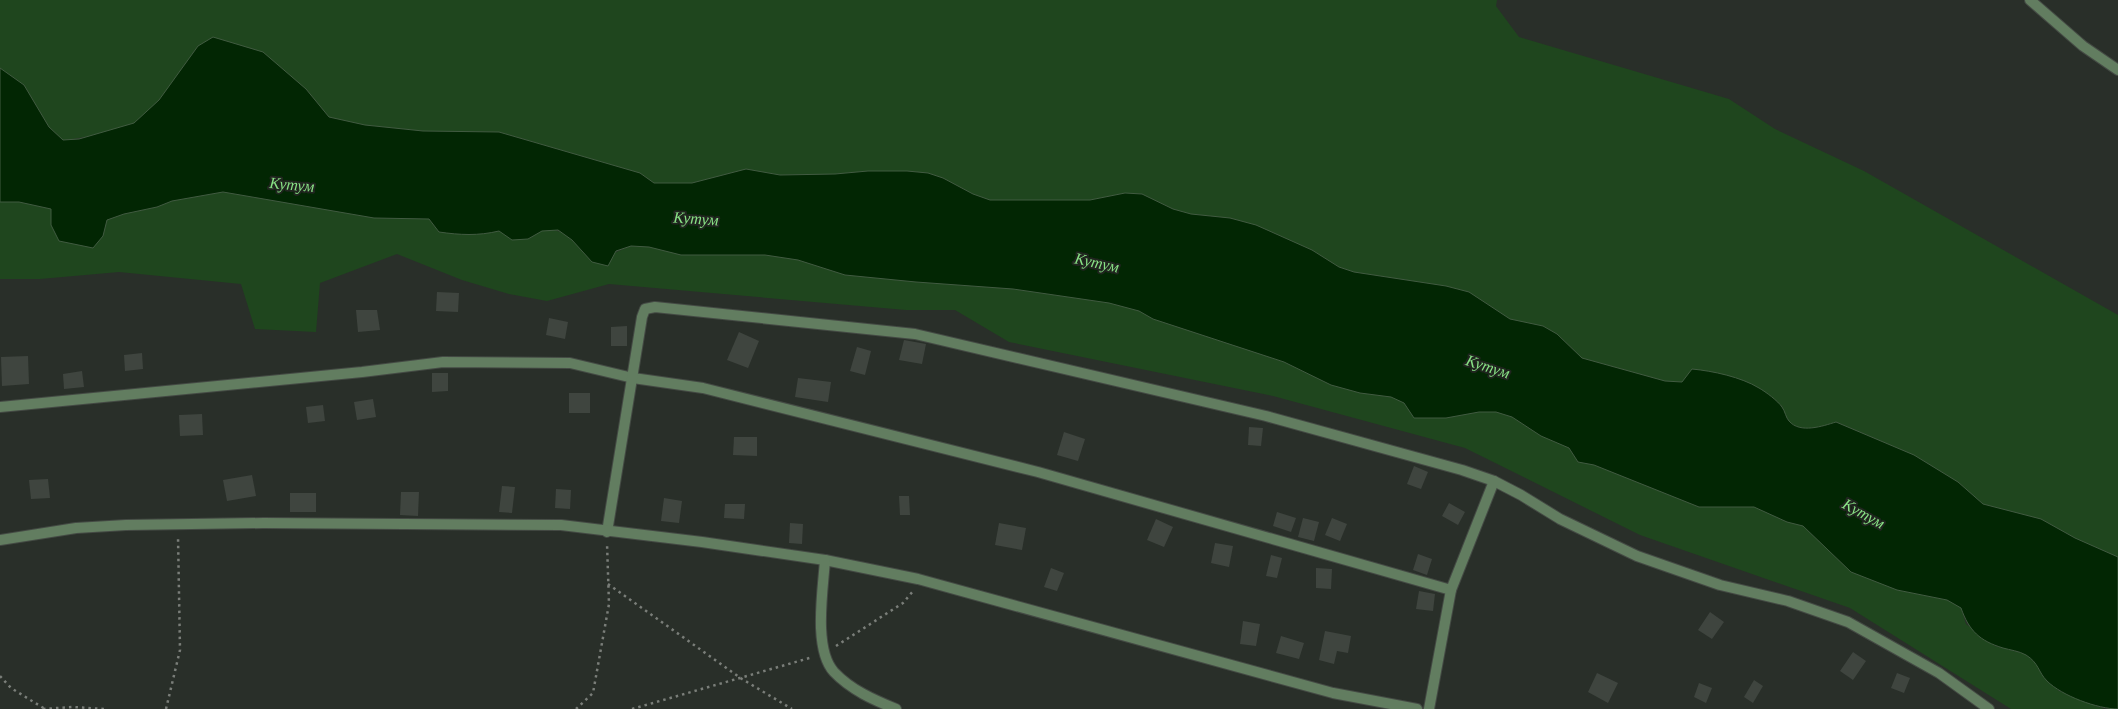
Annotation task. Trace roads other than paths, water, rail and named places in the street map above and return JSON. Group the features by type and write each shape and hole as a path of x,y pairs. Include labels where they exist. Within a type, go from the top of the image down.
{"street":[{"path":"2030,0 2083,46 2118,70"},
{"path":"607,532 642,317 646,309 656,307 914,334 1266,416 1462,470 1494,481 1521,494 1560,519 1637,556 1720,585 1788,601 1848,622 1939,673 1988,709"},
{"path":"0,407 362,372 443,362 570,363 633,378 702,388 1038,472 1451,590"},
{"path":"1429,709 1451,590 1494,481"},
{"path":"0,540 76,528 264,523 560,526 702,542 825,560 918,579 1333,693 1417,709"},
{"path":"825,560 822,632 824,654 833,671 847,684 871,699 896,709"}],"water":[{"name":"Кутум","path":"213,37 263,52 306,89 329,117 365,125 423,131 499,132 640,173 654,183 692,183 746,169 780,175 907,171 928,173 943,178 973,194 990,200 1090,200 1125,193 1142,194 1173,209 1191,214 1230,218 1256,225 1312,250 1339,267 1354,272 1446,286 1469,292 1510,319 1543,326 1557,334 1582,358 1665,381 1682,382 1692,369 1735,378 1752,384 1772,397 1783,409 1788,420 1794,425 1812,428 1836,422 1914,455 1958,482 1983,504 2041,519 2075,538 2118,557 2118,709 2091,704 2054,687 2047,681 2034,661 2026,655 1995,645 1976,634 1961,608 1947,600 1897,590 1851,572 1803,526 1787,522 1754,507 1699,507 1594,465 1578,462 1569,448 1541,436 1512,417 1496,412 1479,412 1446,418 1414,418 1404,403 1391,397 1360,393 1331,385 1284,362 1153,319 1139,311 1109,303 1013,289 845,275 798,260 765,255 681,255 649,247 631,246 616,251 608,266 592,262 572,240 558,230 542,231 528,239 512,240 499,231 476,234 447,233 439,232 429,219 374,218 223,192 172,201 157,207 124,214 107,220 103,236 93,248 59,241 51,225 51,209 19,202 0,202 0,68 24,85 49,127 63,140 79,139 134,123 159,100 198,46"}]}
